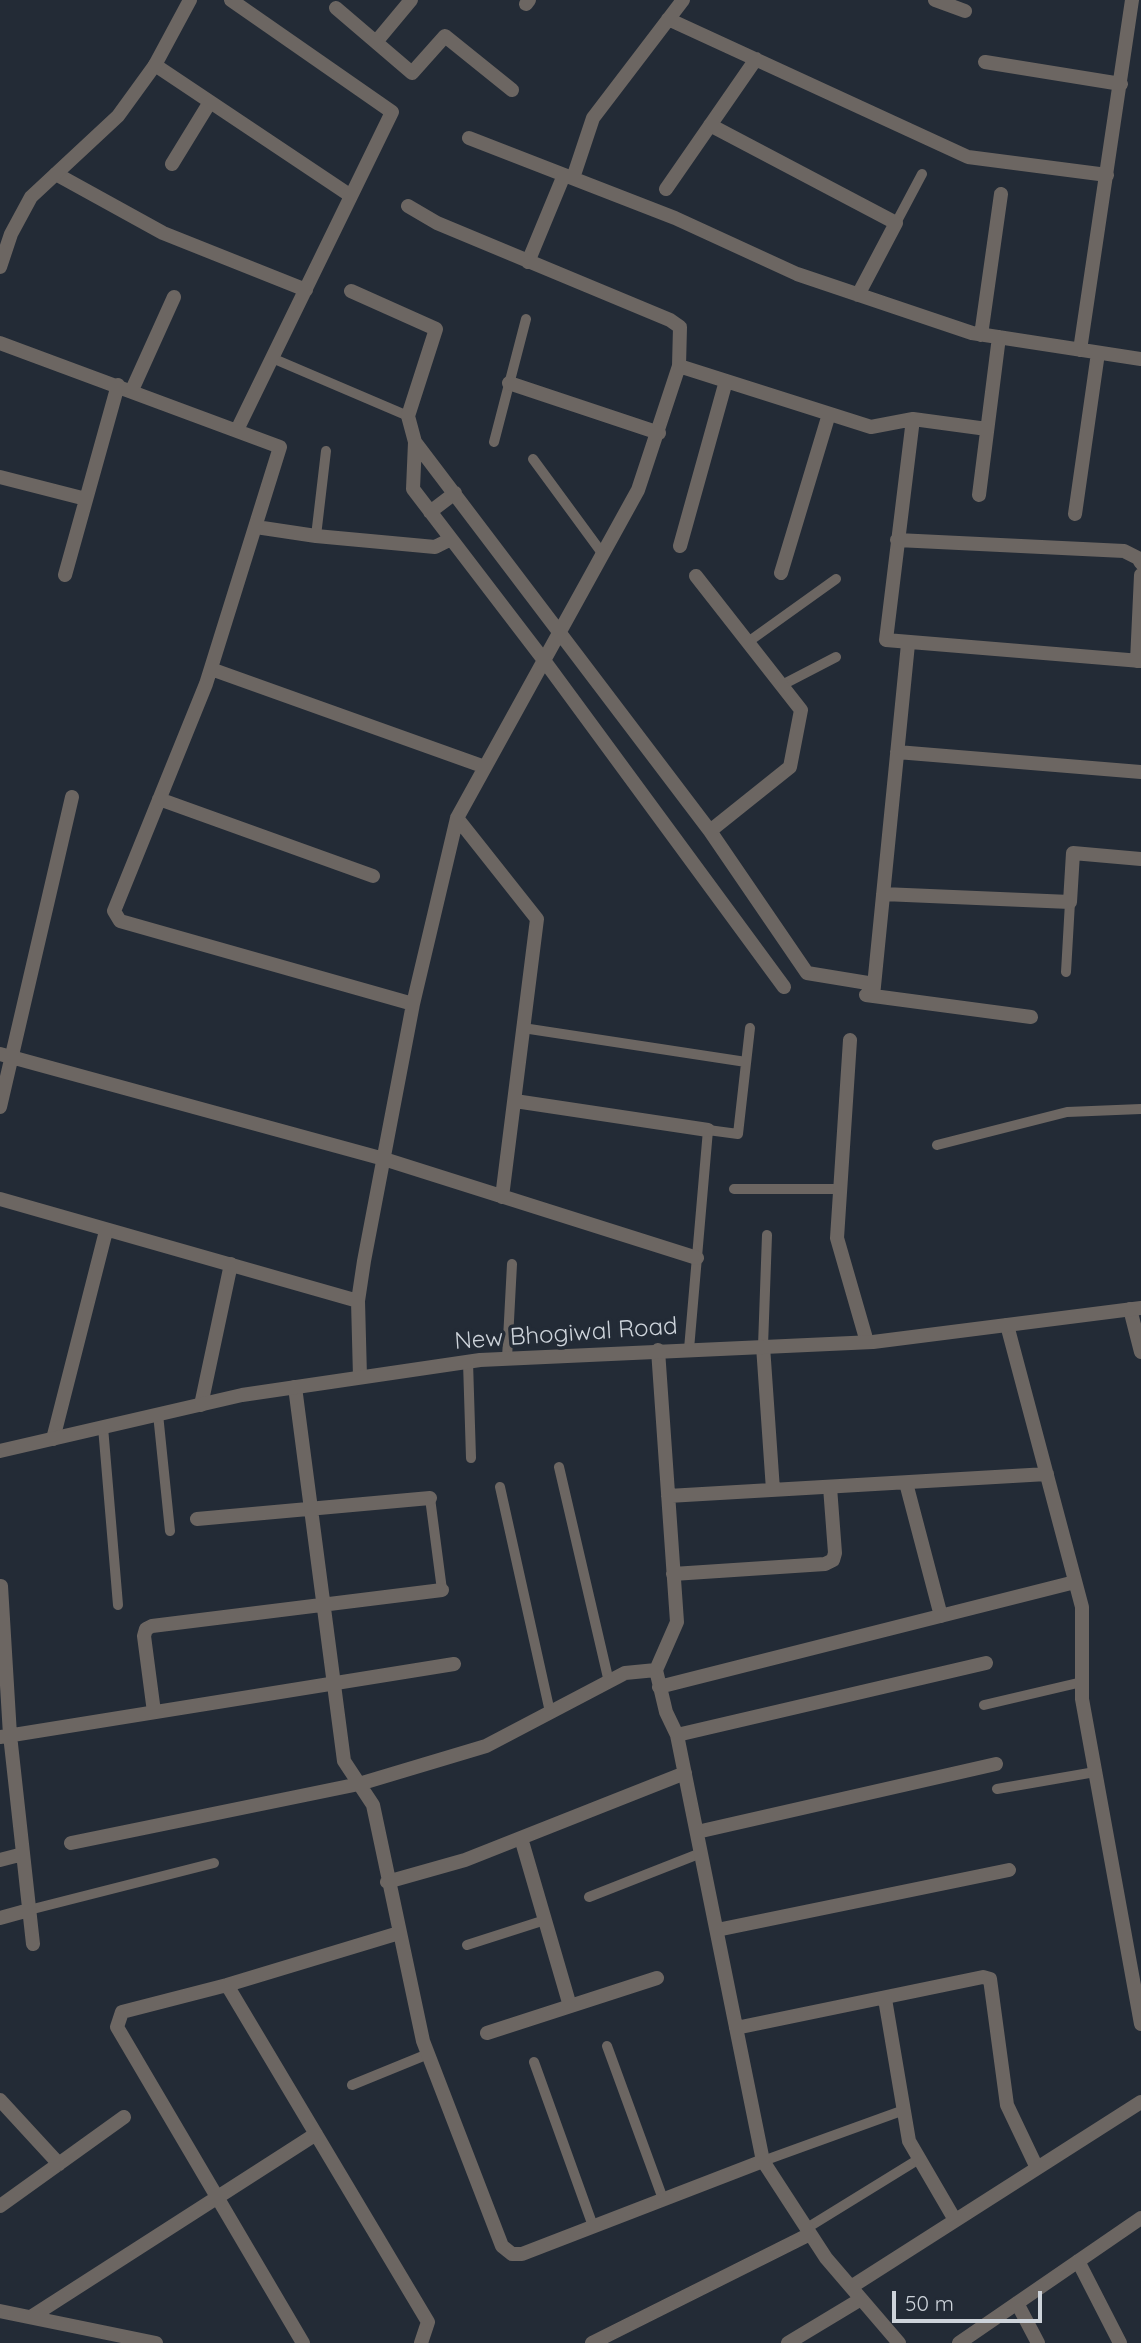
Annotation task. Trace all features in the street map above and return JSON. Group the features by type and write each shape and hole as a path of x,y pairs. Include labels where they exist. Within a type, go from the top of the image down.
{"street":[{"path":"0,267 11,234 32,197 118,116 155,65 190,0"},
{"path":"231,0 392,112 237,430"},
{"path":"376,42 411,0"},
{"path":"528,262 593,118 683,0"},
{"path":"935,0 965,11"},
{"path":"1080,350 1132,0"},
{"path":"336,8 412,73 445,36 512,90"},
{"path":"668,19 968,157 1107,175"},
{"path":"666,189 756,59"},
{"path":"985,62 1121,84"},
{"path":"155,65 351,196"},
{"path":"172,164 210,102"},
{"path":"710,125 897,223 858,295"},
{"path":"470,138 675,218 797,274 858,295 981,335 1141,359"},
{"path":"56,174 163,233 306,290"},
{"path":"981,335 1001,194"},
{"path":"360,1377 358,1301 412,1004 457,818 638,490 679,366 680,327 670,320 437,223 408,206"},
{"path":"351,291 436,329 408,416 415,442 413,489 449,540 543,659 784,987"},
{"path":"65,575 86,499 125,388 174,297"},
{"path":"979,495 999,337"},
{"path":"0,343 280,447 211,669 114,911 120,921 412,1004"},
{"path":"1075,514 1098,353"},
{"path":"679,366 871,427 913,419 987,429"},
{"path":"680,546 726,381"},
{"path":"509,383 659,433"},
{"path":"781,573 829,414"},
{"path":"913,419 884,635 889,642 1139,661 1141,575"},
{"path":"415,442 710,831 807,973 871,992 1031,1017"},
{"path":"0,477 86,499"},
{"path":"430,512 455,493"},
{"path":"256,527 316,536 435,547 449,540"},
{"path":"897,540 1124,551 1139,558 1141,563"},
{"path":"696,576 801,710 790,767 710,831"},
{"path":"871,992 908,644"},
{"path":"211,669 485,767"},
{"path":"897,752 1141,772"},
{"path":"0,1107 6,1056 72,797"},
{"path":"159,799 373,876"},
{"path":"457,818 537,919 502,1197"},
{"path":"883,894 1070,902 1073,853 1141,859"},
{"path":"850,1040 837,1238 867,1342"},
{"path":"6,1056 384,1159 697,1258"},
{"path":"515,1101 708,1130"},
{"path":"0,1199 358,1301"},
{"path":"53,1438 106,1231"},
{"path":"201,1405 231,1264"},
{"path":"1135,1309 1141,1352"},
{"name":"New Bhogiwal Road","path":"0,1451 158,1414 295,1387 468,1362 658,1350 867,1342 1135,1309"},
{"path":"1007,1325 1082,1607 1082,1699 1141,2024"},
{"path":"763,1346 773,1490"},
{"path":"658,1350 677,1622 656,1670 659,1687 677,1735 763,2161 808,2231 899,2343"},
{"path":"295,1387 344,1761 373,1805 387,1882 428,2054 502,2246 512,2254 522,2254 763,2161"},
{"path":"668,1496 1047,1475"},
{"path":"906,1482 941,1616"},
{"path":"673,1574 825,1564 833,1560 835,1553 830,1487"},
{"path":"197,1519 430,1498"},
{"path":"659,1687 1075,1582"},
{"path":"1,1586 5,1736 33,1944"},
{"path":"154,1712 144,1636 146,1629 442,1590"},
{"path":"677,1735 986,1663"},
{"path":"5,1736 454,1664"},
{"path":"71,1843 359,1784 486,1746 625,1673 656,1670"},
{"path":"697,1832 996,1764"},
{"path":"387,1882 465,1860 685,1773"},
{"path":"521,1838 570,2006"},
{"path":"0,1860 23,1854"},
{"path":"717,1930 1009,1870"},
{"path":"0,1918 29,1910"},
{"path":"303,2343 219,2196 117,2027 122,2012 226,1986 399,1933"},
{"path":"736,2028 983,1977 990,1979 1007,2105 1037,2168"},
{"path":"487,2033 657,1978"},
{"path":"226,1986 428,2322 421,2343"},
{"path":"885,1999 909,2141 955,2220"},
{"path":"0,2100 59,2164"},
{"path":"851,2287 1141,2102"},
{"path":"0,2206 124,2117"},
{"path":"31,2317 316,2134"},
{"path":"959,2343 1141,2218"},
{"path":"592,2343 808,2231"},
{"path":"1079,2261 1120,2343"},
{"path":"789,2343 861,2299"},
{"path":"1017,2303 1038,2343"},
{"path":"0,2311 156,2343"}],"lane":[{"path":"897,223 922,174"},
{"path":"494,442 526,319"},
{"path":"272,358 408,416"},
{"path":"316,536 326,451"},
{"path":"533,459 602,553"},
{"path":"748,642 835,579"},
{"path":"782,685 836,657"},
{"path":"1066,972 1070,902"},
{"path":"523,1028 746,1062"},
{"path":"689,1349 708,1130 738,1134 750,1028"},
{"path":"937,1145 1066,1112 1141,1109"},
{"path":"734,1189 841,1189"},
{"path":"763,1346 767,1236"},
{"path":"507,1358 512,1264"},
{"path":"468,1362 471,1458"},
{"path":"158,1414 170,1531"},
{"path":"103,1427 118,1605"},
{"path":"559,1467 609,1682"},
{"path":"500,1487 550,1713"},
{"path":"430,1498 442,1590"},
{"path":"984,1704 1082,1682"},
{"path":"997,1789 1095,1772"},
{"path":"589,1896 701,1853"},
{"path":"29,1910 214,1863"},
{"path":"467,1945 545,1920"},
{"path":"607,2046 663,2199"},
{"path":"352,2085 428,2054"},
{"path":"534,2062 593,2225"},
{"path":"763,2161 904,2110"},
{"path":"808,2231 919,2159"}]}
